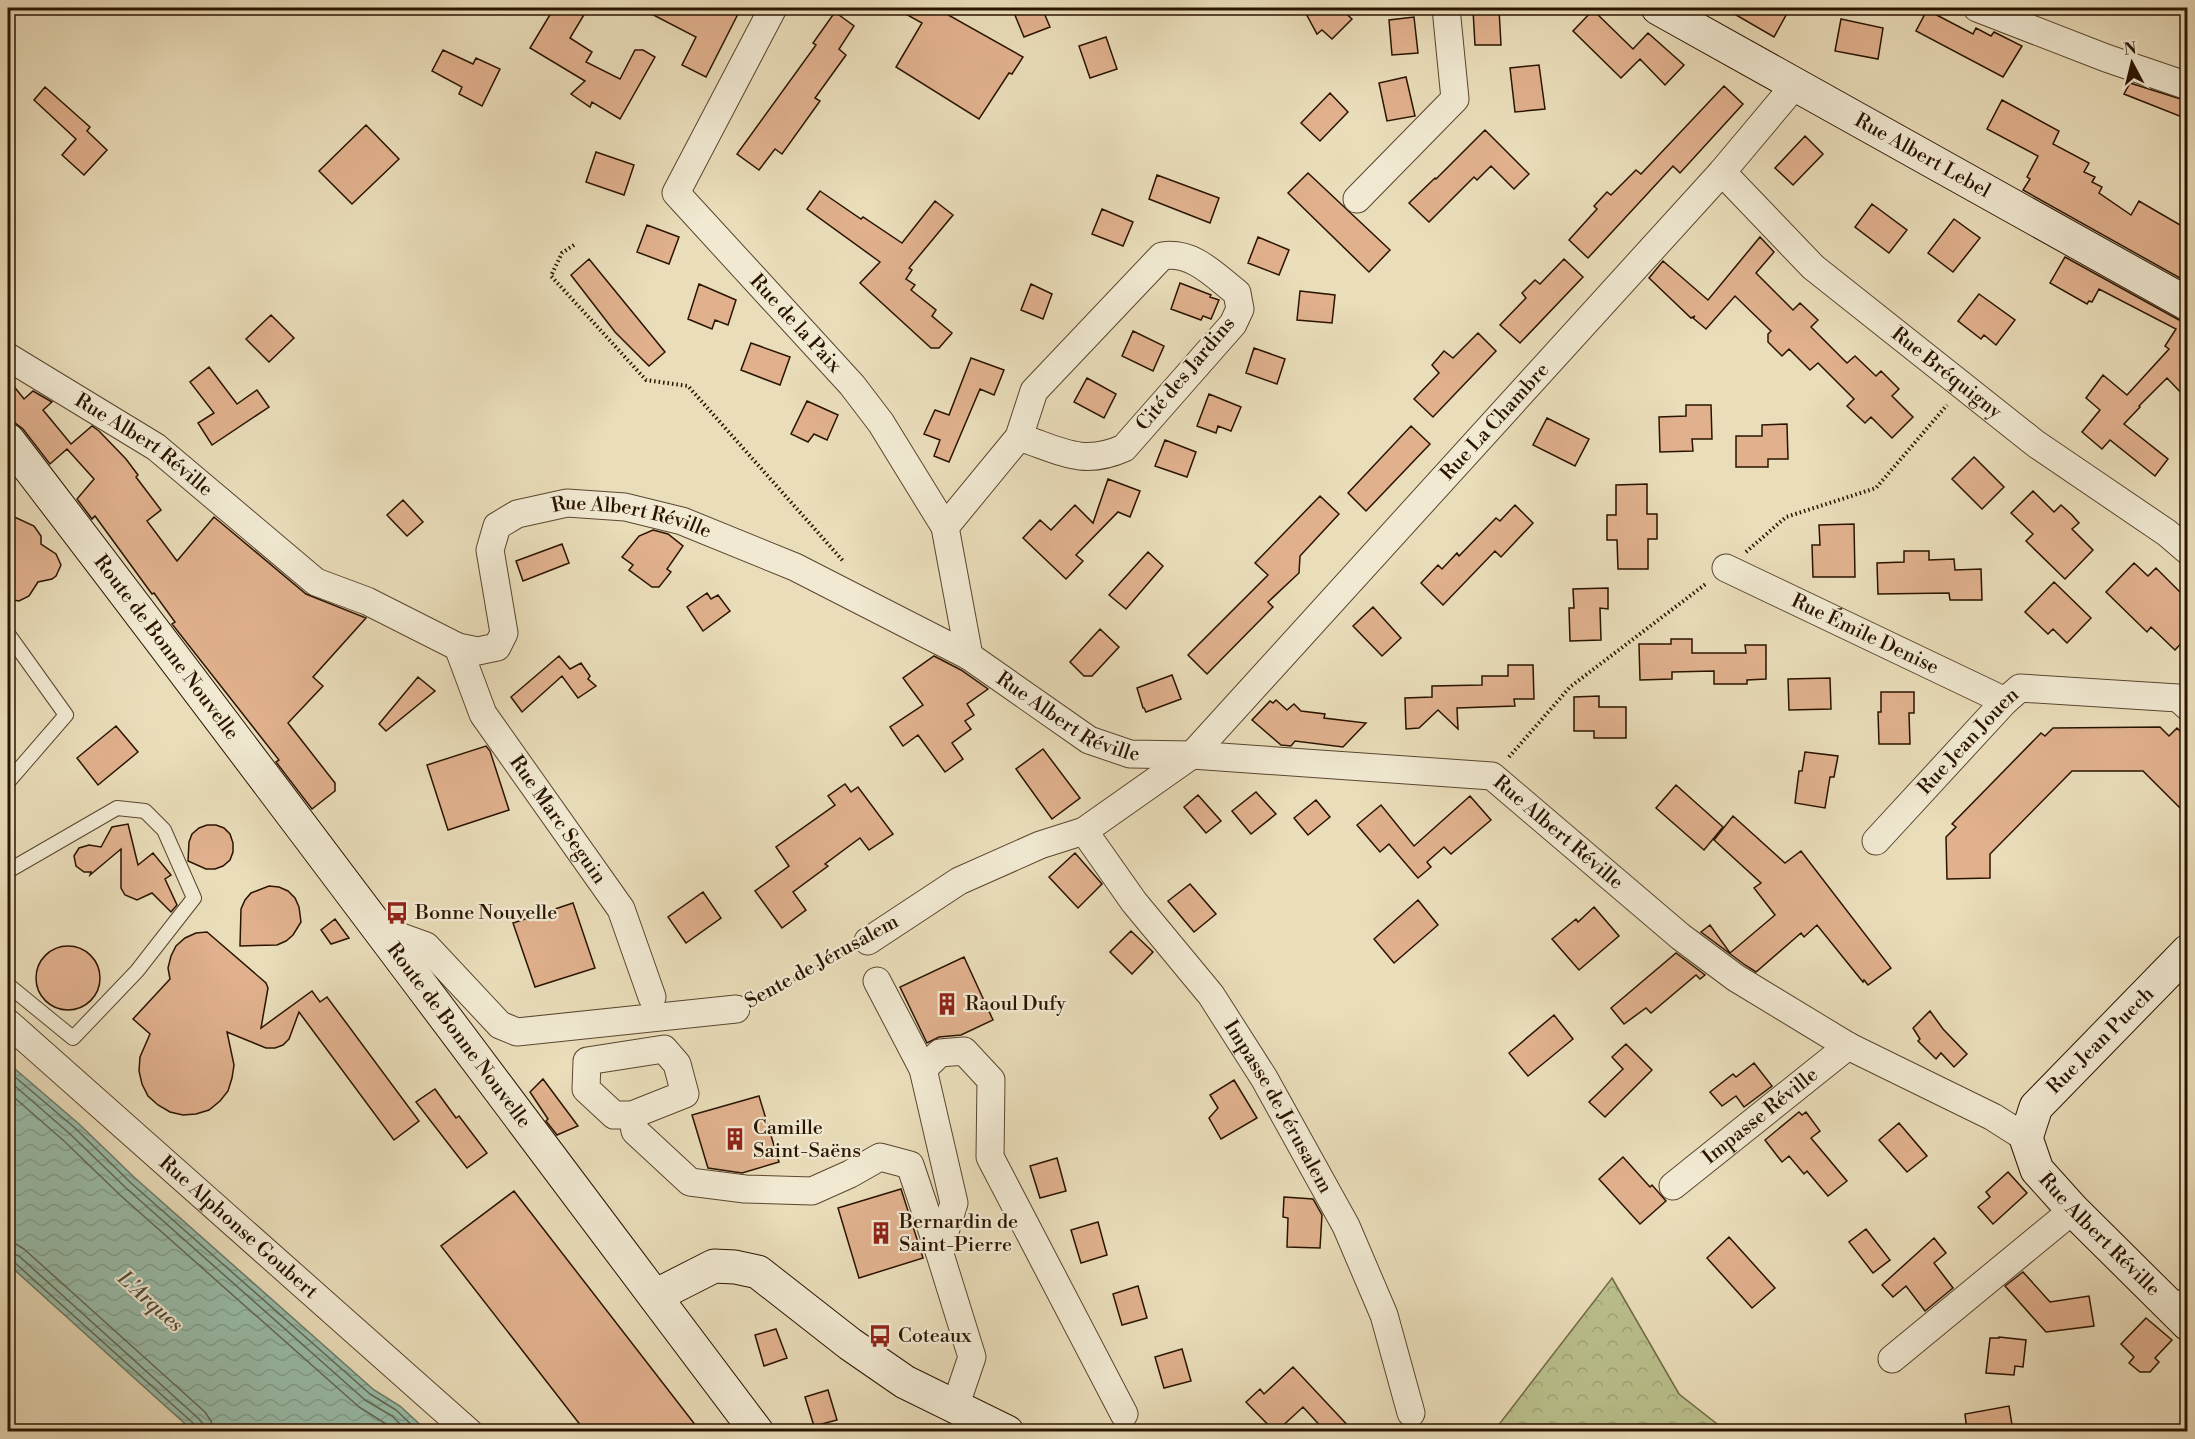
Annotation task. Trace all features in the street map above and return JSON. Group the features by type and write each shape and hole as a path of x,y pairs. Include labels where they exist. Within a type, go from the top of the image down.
{"street":[{"name":"Rue de la Paix","path":"773,8 676,193 852,385 881,423 945,526 969,656"},
{"path":"1357,199 1455,99 1446,8"},
{"name":"Rue Albert Lebel","path":"1658,8 2187,304"},
{"path":"1977,8 2106,58 2187,86"},
{"name":"Rue La Chambre","path":"1192,755 1722,172 1795,85"},
{"name":"Rue Bréquigny","path":"1722,172 1813,267 2036,444 2167,533 2187,551"},
{"name":"Cité des Jardins","path":"945,526 1019,437 1034,391 1162,256 1175,254 1195,260 1237,293 1240,309 1233,324 1124,448 1107,456 1093,458 1073,456 1019,437"},
{"name":"Rue Albert Réville","path":"8,357 156,447 316,582 367,601 458,647 478,651 497,647 504,633 490,550 497,526 517,514 567,502 625,507 682,521 795,567 969,656 1089,740 1130,754 1192,755 1492,776 1681,937 1736,978 1848,1046 1993,1118 2026,1138 2037,1170 2073,1210 2182,1308"},
{"name":"Route de Bonne Nouvelle","path":"8,440 152,627 376,928 757,1431"},
{"name":"Rue Émile Denise","path":"1726,568 2005,701"},
{"name":"Rue Marc Seguin","path":"458,647 483,714 621,909 652,997"},
{"name":"Rue Jean Jouen","path":"1876,841 2005,701 2020,688 2178,698 2187,707"},
{"name":"Sente de Jérusalem","path":"868,941 959,881 1040,845 1084,831 1192,755"},
{"name":"Impasse de Jérusalem","path":"1084,831 1134,902 1211,995 1264,1078 1350,1236 1384,1315 1411,1413"},
{"name":"Sente de Jérusalem","path":"376,928 426,946 500,1025 518,1032 736,1009"},
{"name":"Rue Jean Puech","path":"2026,1138 2036,1107 2187,951"},
{"path":"878,981 923,1069 954,1203 939,1251"},
{"name":"Rue Alphonse Goubert","path":"8,1023 470,1431"},
{"name":"Impasse Réville","path":"1673,1186 1848,1046"},
{"path":"923,1069 940,1053 964,1051 991,1080 990,1157 1124,1414"},
{"path":"632,1115 635,1131 690,1182 745,1189 812,1191 880,1157 910,1165 972,1357 955,1407"},
{"path":"1892,1359 2073,1210"},
{"path":"655,1296 714,1266 735,1267 758,1272 850,1344 904,1382 1007,1431"}],"lane":[{"path":"8,634 66,715 8,782"},
{"path":"8,871 117,808 145,811 164,830 194,898 137,971 73,1038 8,986"}],"path":[{"path":"574,245 562,253 551,276 646,380 688,386 849,568"},
{"name":"Sente de Jérusalem","path":"736,1009 868,941"}],"green space":[{"path":"1612,1278 1679,1394 1726,1431 1494,1431"}],"water":[{"name":"L'Arques","path":"8,1063 79,1124 135,1178 374,1390 400,1406 427,1431 193,1431 8,1264"}],"building":[{"path":"554,8 588,8 570,38 592,52 586,62 620,79 635,50 643,50 655,57 620,119 592,102 590,107 571,94 585,81 530,48"},
{"path":"640,8 741,8 706,77 682,65 696,37"},
{"path":"895,8 936,8 1023,57 1012,74 1009,73 979,119 896,67 922,23"},
{"path":"1012,8 1042,8 1050,27 1024,37"},
{"path":"1303,8 1340,8 1352,19 1332,39 1322,30 1317,34"},
{"path":"1724,8 1790,8 1774,37"},
{"path":"1499,9 1501,45 1475,45 1473,10"},
{"path":"1593,10 1633,49 1648,33 1684,65 1665,85 1640,59 1621,78 1573,31"},
{"path":"1927,10 1973,34 1976,28 1991,36 1994,32 2022,46 2003,77 1916,31"},
{"path":"835,12 854,26 839,49 846,55 815,98 820,101 782,154 775,149 759,170 737,154 816,45 813,43"},
{"path":"1414,17 1418,53 1392,55 1389,20"},
{"path":"1841,19 1883,28 1878,59 1835,51"},
{"path":"1106,37 1117,69 1090,78 1079,46"},
{"path":"443,50 473,64 476,58 500,69 482,106 459,94 462,87 432,71"},
{"path":"1539,65 1545,109 1515,112 1510,68"},
{"path":"1406,77 1415,116 1387,121 1379,83"},
{"path":"2130,83 2187,101 2187,119 2124,94"},
{"path":"1724,86 1743,104 1680,173 1673,166 1588,258 1569,240 1597,209 1594,206 1607,192 1611,195 1636,170 1641,174"},
{"path":"45,87 90,127 87,131 107,150 84,175 62,155 76,139 34,100"},
{"path":"1330,93 1348,112 1320,141 1301,123"},
{"path":"2002,100 2059,131 2053,144 2089,163 2084,172 2095,177 2092,182 2102,187 2099,193 2131,215 2139,201 2187,229 2187,247 2181,258 2187,263 2187,282 2023,190 2030,179 2027,177 2038,156 1987,129"},
{"path":"366,125 399,159 352,204 319,171"},
{"path":"1485,130 1529,174 1514,189 1491,166 1477,180 1474,177 1429,222 1409,203"},
{"path":"1805,136 1823,154 1793,185 1775,168"},
{"path":"596,152 634,165 624,195 586,182"},
{"path":"1308,173 1390,250 1369,272 1288,193"},
{"path":"1157,175 1219,198 1210,223 1149,199"},
{"path":"820,191 902,243 935,201 953,215 909,268 912,270 906,279 915,285 911,290 936,310 932,316 952,333 939,348 931,348 860,283 880,262 807,209"},
{"path":"1872,204 1907,230 1889,253 1855,227"},
{"path":"1102,209 1133,222 1123,246 1092,234"},
{"path":"1954,219 1980,238 1953,272 1928,253"},
{"path":"647,225 679,237 669,264 637,252"},
{"path":"1258,237 1289,250 1279,275 1248,263"},
{"path":"1760,237 1774,252 1756,273 1793,310 1800,303 1818,320 1811,327 1847,363 1855,356 1876,376 1881,371 1899,389 1892,396 1913,417 1892,438 1871,417 1865,423 1847,406 1854,399 1818,363 1810,370 1789,349 1782,356 1768,342 1768,334 1771,331 1735,296 1706,329 1693,318 1695,316 1691,318 1649,278 1663,261 1708,300"},
{"path":"2065,257 2187,323 2187,399 2167,378 2124,424 2168,459 2155,476 2110,440 2102,449 2082,432 2100,410 2086,398 2103,375 2127,395 2169,349 2165,346 2176,329 2099,289 2092,302 2089,301 2087,304 2050,283"},
{"path":"589,259 665,352 649,366 615,332 571,275"},
{"path":"1564,259 1583,277 1520,343 1500,325 1526,298 1522,293 1535,280 1540,284"},
{"path":"1180,283 1219,300 1211,319 1203,316 1201,320 1171,309"},
{"path":"699,284 736,300 728,325 715,320 712,329 688,319"},
{"path":"1031,284 1052,294 1043,319 1021,310"},
{"path":"1300,291 1335,295 1332,323 1297,320"},
{"path":"1979,294 2015,320 1996,345 1984,335 1981,339 1958,321"},
{"path":"271,315 294,338 269,362 246,339"},
{"path":"1133,331 1164,346 1153,371 1122,356"},
{"path":"1478,333 1496,351 1433,417 1414,399 1439,373 1432,365 1444,351 1453,358"},
{"path":"751,343 790,357 780,385 741,370"},
{"path":"1254,348 1285,359 1277,384 1246,373"},
{"path":"971,358 1004,370 994,395 980,389 949,462 934,456 940,440 924,434 935,410 949,415"},
{"path":"209,367 237,404 257,390 269,407 212,445 198,423 214,413 190,382"},
{"path":"1087,378 1116,394 1104,418 1074,402"},
{"path":"8,379 24,399 33,391 52,402 43,410 71,444 92,426 126,459 138,475 136,477 161,510 147,521 177,561 214,517 306,594 366,618 313,677 323,686 288,723 335,783 335,791 312,809 276,762 279,760 172,624 175,622 154,593 152,594 95,516 92,519 77,499 94,479 67,449 50,464 23,429 8,414"},
{"path":"1209,394 1241,407 1231,431 1218,426 1216,433 1197,426"},
{"path":"807,401 838,415 827,440 814,434 808,442 791,434"},
{"path":"1686,405 1711,405 1712,439 1692,439 1693,451 1660,452 1659,417 1686,416"},
{"path":"1547,418 1589,439 1575,466 1533,445"},
{"path":"1787,424 1788,459 1768,459 1768,467 1736,467 1736,436 1762,436 1762,425"},
{"path":"1411,426 1430,444 1366,511 1348,493"},
{"path":"1165,440 1196,452 1187,477 1155,466"},
{"path":"1974,457 2004,487 1982,509 1952,479"},
{"path":"1108,479 1140,491 1130,517 1118,512 1076,555 1083,561 1066,579 1023,538 1040,520 1051,530 1075,505 1093,523"},
{"path":"1647,484 1647,514 1657,514 1657,539 1648,539 1648,569 1618,569 1617,540 1607,540 1607,515 1616,515 1616,485"},
{"path":"2033,491 2054,512 2061,505 2072,515 2079,523 2072,529 2093,550 2065,579 2026,541 2033,534 2011,513"},
{"path":"1320,496 1339,514 1300,556 1299,573 1268,602 1273,607 1207,674 1188,655 1268,575 1255,563"},
{"path":"403,500 423,522 407,536 387,515"},
{"path":"1515,505 1533,523 1501,557 1495,551 1443,605 1421,583 1438,565 1442,569 1457,553 1459,556 1496,518 1500,521"},
{"path":"8,514 34,526 41,536 41,544 56,554 61,565 56,576 38,582 29,596 19,601 8,599"},
{"path":"1854,524 1855,577 1813,577 1812,545 1820,545 1819,525"},
{"path":"653,530 668,534 683,546 667,569 671,572 659,587 652,587 629,570 633,565 622,557 639,536"},
{"path":"562,544 569,563 523,581 516,561"},
{"path":"1904,551 1929,551 1929,560 1954,559 1955,570 1981,569 1982,600 1950,600 1949,593 1878,594 1877,563 1904,562"},
{"path":"1148,552 1163,566 1126,609 1109,595"},
{"path":"2134,563 2148,576 2156,568 2187,599 2187,637 2175,650 2151,627 2147,632 2106,592"},
{"path":"2054,582 2091,618 2067,643 2053,629 2048,634 2025,612"},
{"path":"1608,588 1608,609 1600,608 1601,640 1570,641 1569,608 1574,608 1573,589"},
{"path":"707,593 711,599 718,595 730,611 703,631 687,607"},
{"path":"1373,607 1401,638 1382,656 1353,626"},
{"path":"1100,629 1119,647 1092,676 1084,676 1070,662"},
{"path":"1671,639 1692,639 1692,653 1746,653 1745,645 1766,645 1766,679 1747,680 1747,684 1714,684 1714,671 1672,672 1672,679 1640,680 1639,644 1671,644"},
{"path":"559,656 570,669 581,663 590,676 588,679 596,686 578,698 562,676 522,712 511,697"},
{"path":"934,656 961,670 988,689 967,704 974,715 965,721 971,729 952,743 963,759 945,772 918,735 903,746 890,727 923,705 903,678"},
{"path":"1508,665 1533,665 1534,699 1514,699 1515,706 1457,708 1458,729 1438,710 1419,728 1406,729 1405,698 1432,697 1432,686 1482,685 1482,676 1508,676"},
{"path":"1172,675 1181,699 1146,712 1137,688"},
{"path":"418,677 435,691 386,731 379,724"},
{"path":"1830,678 1831,709 1789,710 1788,679"},
{"path":"1881,692 1914,692 1914,713 1909,713 1910,744 1879,744 1878,712 1881,712"},
{"path":"1599,696 1599,707 1626,707 1626,738 1594,738 1594,731 1574,731 1574,697"},
{"path":"1276,700 1287,710 1294,704 1301,711 1325,714 1324,718 1366,723 1343,747 1295,741 1291,746 1281,745 1252,720 1270,701 1273,703"},
{"path":"116,726 138,752 98,785 77,758"},
{"path":"2160,727 2169,736 2177,728 2187,738 2187,815 2143,771 2072,771 1990,854 1990,878 1947,879 1946,837 1956,827 1952,824 2041,733 2045,736 2053,728"},
{"path":"486,746 490,751 509,810 448,830 427,765"},
{"path":"1043,749 1080,798 1052,819 1016,769"},
{"path":"1805,752 1838,756 1834,777 1830,777 1825,808 1795,803 1799,771 1802,771"},
{"path":"845,784 851,792 858,787 893,834 869,850 860,838 825,864 828,866 793,892 806,910 782,928 755,891 789,866 776,847 835,805 828,796"},
{"path":"1676,785 1723,827 1704,850 1656,808"},
{"path":"1256,792 1276,814 1251,834 1232,811"},
{"path":"1198,795 1221,821 1206,833 1184,807"},
{"path":"1470,796 1491,820 1451,854 1444,847 1427,862 1431,867 1418,878 1389,844 1380,852 1357,825 1381,805 1414,846"},
{"path":"1316,800 1330,817 1308,835 1294,818"},
{"path":"1733,816 1785,863 1801,851 1891,968 1868,985 1864,980 1863,982 1817,925 1804,937 1801,933 1756,972 1701,932 1710,925 1730,953 1775,915 1754,888 1761,883 1714,840"},
{"path":"128,824 138,865 153,853 171,875 165,879 177,905 171,912 152,893 137,900 125,895 121,888 121,849 90,875 91,872 84,872 76,866 74,856 79,848 89,845 101,847 112,827"},
{"path":"207,825 224,828 230,834 233,843 230,860 215,869 206,869 188,861 192,834"},
{"path":"1075,853 1102,884 1078,908 1049,877"},
{"path":"1190,884 1216,914 1194,932 1168,901"},
{"path":"269,886 288,891 295,898 301,922 293,935 277,945 240,946 241,909 245,900 251,893"},
{"path":"703,892 721,918 686,943 668,917"},
{"path":"1418,900 1438,925 1394,963 1374,939"},
{"path":"573,903 595,968 535,987 513,923"},
{"path":"1594,907 1619,936 1579,970 1552,939 1576,919 1578,922"},
{"path":"335,919 349,938 331,944 321,930"},
{"path":"1131,931 1153,952 1132,974 1110,952"},
{"path":"207,932 266,983 268,988 261,1028 312,991 320,1002 327,997 419,1121 394,1140 299,1012 289,1039 283,1045 275,1048 266,1048 227,1032 234,1065 232,1078 228,1091 209,1110 183,1115 170,1112 158,1105 148,1096 139,1071 140,1057 150,1034 133,1019 170,979 168,968 176,946 185,938 196,933"},
{"path":"62,946 74,946 91,955 98,966 100,978 98,990 91,1001 74,1010 62,1010 50,1005 41,996 36,984 36,972 41,960 50,951"},
{"path":"1676,953 1705,975 1700,979 1696,975 1651,1013 1646,1008 1624,1024 1611,1008"},
{"name":"Raoul Dufy","path":"964,957 993,1020 961,1035 939,1037 927,1043 900,987"},
{"path":"1930,1011 1943,1029 1967,1054 1954,1067 1941,1053 1936,1059 1918,1041 1920,1039 1913,1028"},
{"path":"1554,1015 1573,1039 1528,1076 1509,1053"},
{"path":"1626,1044 1652,1070 1605,1117 1589,1102 1623,1069 1612,1057"},
{"path":"1754,1063 1772,1086 1744,1107 1736,1096 1722,1106 1710,1092 1733,1074 1736,1077"},
{"path":"543,1079 578,1126 557,1135 546,1121 548,1119 530,1092"},
{"path":"1234,1080 1257,1118 1221,1139 1209,1118 1218,1108 1210,1095"},
{"path":"435,1089 456,1118 459,1116 487,1153 467,1168 416,1102"},
{"name":"Camille Saint-Saëns","path":"759,1096 779,1162 742,1173 708,1168 692,1115"},
{"path":"1799,1112 1802,1115 1806,1112 1820,1131 1811,1138 1847,1181 1828,1196 1807,1171 1804,1174 1789,1156 1782,1162 1765,1140"},
{"path":"1899,1123 1927,1156 1907,1172 1879,1140"},
{"path":"1623,1157 1666,1201 1640,1224 1599,1179"},
{"path":"1057,1158 1066,1191 1040,1198 1030,1166"},
{"path":"2008,1172 2027,1193 1993,1224 1978,1207 1990,1197 1986,1192"},
{"name":"Bernardin de Saint-Pierre","path":"901,1189 923,1258 859,1278 838,1208"},
{"path":"514,1191 700,1431 585,1431 441,1246"},
{"path":"1284,1197 1313,1199 1322,1215 1320,1248 1287,1247 1288,1218 1283,1217"},
{"path":"1098,1222 1107,1255 1081,1263 1071,1230"},
{"path":"1866,1229 1890,1260 1873,1273 1849,1242"},
{"path":"1729,1237 1775,1288 1752,1308 1707,1258"},
{"path":"1934,1238 1946,1253 1934,1263 1953,1288 1925,1311 1906,1286 1893,1297 1882,1285"},
{"path":"2023,1272 2050,1302 2089,1296 2094,1326 2046,1332 2005,1286"},
{"path":"1138,1286 1147,1318 1122,1325 1113,1294"},
{"path":"2146,1318 2172,1340 2155,1358 2159,1362 2150,1372 2140,1372 2129,1363 2134,1357 2121,1344"},
{"path":"776,1329 787,1358 764,1366 755,1335"},
{"path":"1990,1338 2026,1340 2023,1367 2015,1366 2014,1375 1986,1373"},
{"path":"1182,1349 1191,1381 1164,1388 1155,1357"},
{"path":"1293,1367 1353,1431 1325,1431 1303,1407 1277,1431 1274,1431 1246,1402 1260,1389 1264,1394"},
{"path":"828,1390 837,1420 814,1426 805,1397"},
{"path":"2009,1406 2013,1431 1967,1431 1965,1414"}],"place":[{"name":"Bonne Nouvelle","path":"397,913"},
{"name":"Raoul Dufy","path":"947,1004"},
{"name":"Camille Saint-Saëns","path":"735,1139"},
{"name":"Bernardin de Saint-Pierre","path":"881,1233"},
{"name":"Coteaux","path":"880,1336"}]}
